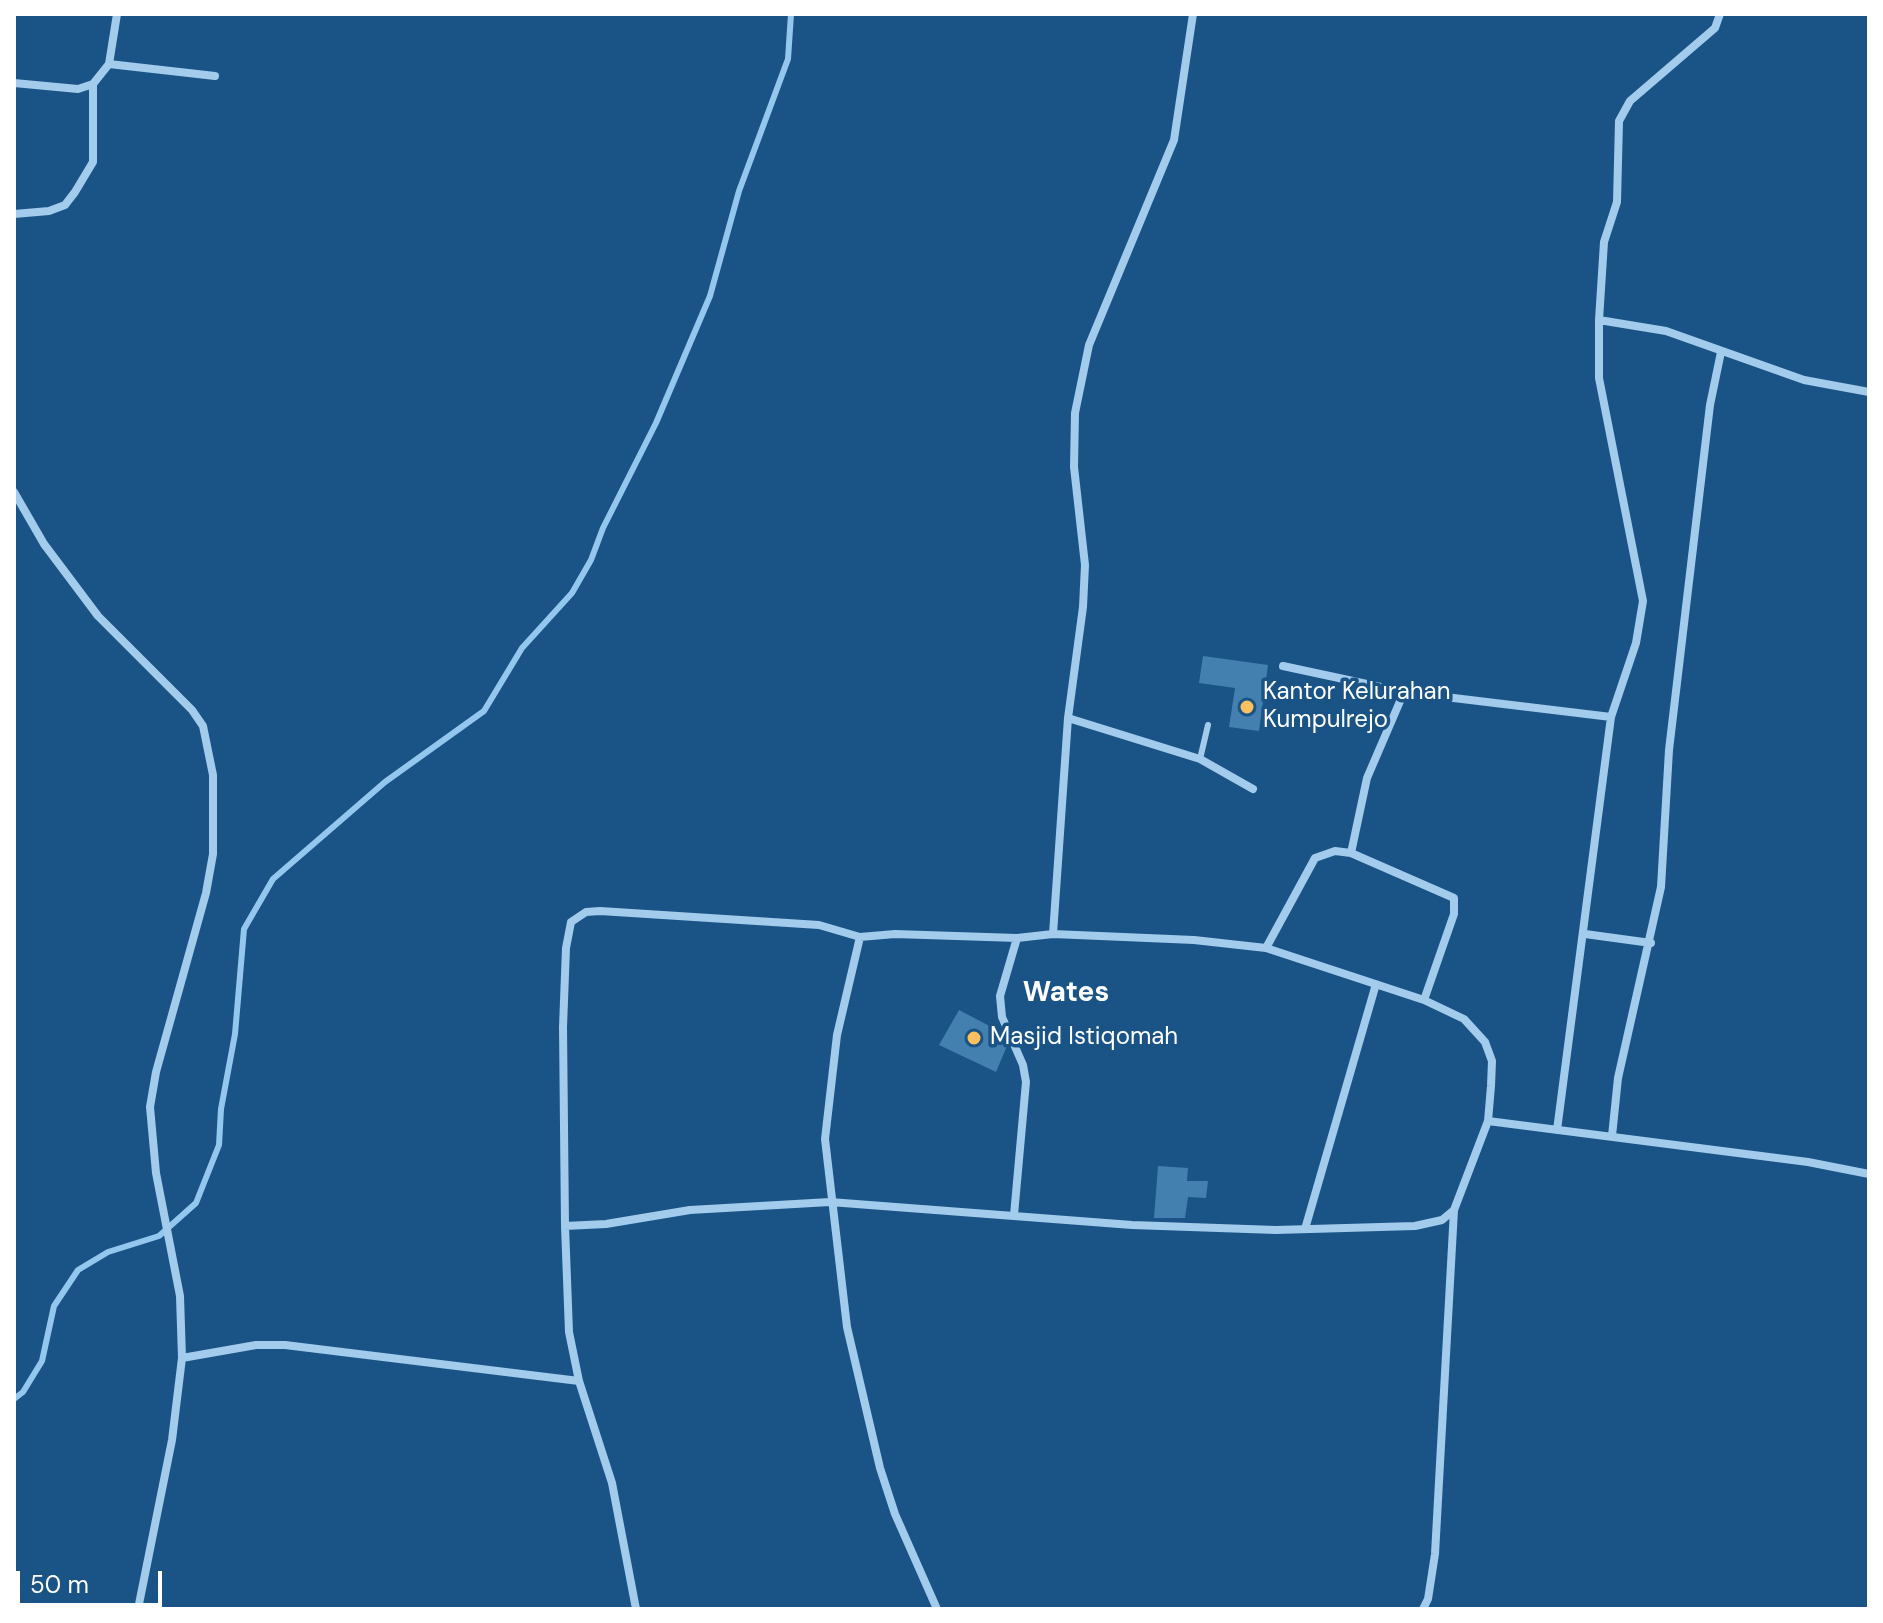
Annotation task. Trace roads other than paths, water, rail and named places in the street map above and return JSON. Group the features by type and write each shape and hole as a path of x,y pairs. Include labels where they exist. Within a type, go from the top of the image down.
{"street":[{"path":"14,83 78,89 93,84 109,64 117,14"},
{"path":"1053,934 1068,718 1085,565 1073,437 1081,377 1089,345 1174,140 1193,14"},
{"path":"1557,1130 1611,717 1636,643 1643,601 1599,378 1604,242 1617,202 1619,121 1630,101 1715,28 1720,14"},
{"path":"109,64 215,76"},
{"path":"14,214 49,211 65,205 75,192 93,162 93,84"},
{"path":"1599,320 1666,331 1804,380 1869,392"},
{"path":"1612,1136 1628,1027 1651,943 1661,887 1669,750 1710,405 1721,352"},
{"path":"14,492 44,544 98,616 192,710 203,726 210,749 214,815 209,880 150,1107 153,1151 180,1296 182,1358 172,1440 138,1609"},
{"path":"1283,666 1404,692 1611,717"},
{"path":"1351,853 1367,778 1404,692"},
{"path":"1068,718 1200,759 1253,789"},
{"path":"1266,948 1315,858 1335,851 1351,853 1454,898 1454,914 1424,1000"},
{"path":"636,1609 612,1483 579,1381 565,1307 563,1027 566,948 571,922 586,912 600,911 819,925 860,937 895,934 1017,938 1053,934 1194,940 1266,948 1424,1000 1464,1019 1485,1042 1492,1061 1488,1121 1454,1210 1435,1554 1428,1599 1423,1609"},
{"path":"1585,934 1651,943"},
{"path":"860,937 841,1008 828,1109 825,1139 830,1202 847,1327 866,1420 895,1514 937,1609"},
{"path":"1014,1215 1026,1082 1023,1065 1002,1017 1000,996 1017,938"},
{"path":"1305,1229 1376,984"},
{"path":"1488,1121 1808,1162 1869,1174"},
{"path":"565,1226 606,1224 690,1210 830,1202 1132,1225 1305,1229 1431,1224 1454,1210"},
{"path":"182,1358 256,1345 285,1345 579,1381"}],"lane":[{"path":"1200,759 1208,725"}],"waterway":[{"path":"14,1399 23,1392 42,1361 54,1306 78,1270 108,1252 159,1236 196,1203 219,1145 221,1109 235,1034 244,929 273,879 385,782 484,711 522,648 572,593 591,560 603,528 656,423 710,296 739,191 788,59 791,14"}],"place":[{"name":"Kantor Kelurahan Kumpulrejo","path":"1247,707"},
{"name":"Masjid Istiqomah","path":"974,1038"}],"district":[{"name":"Wates","path":"1066,994"}]}
